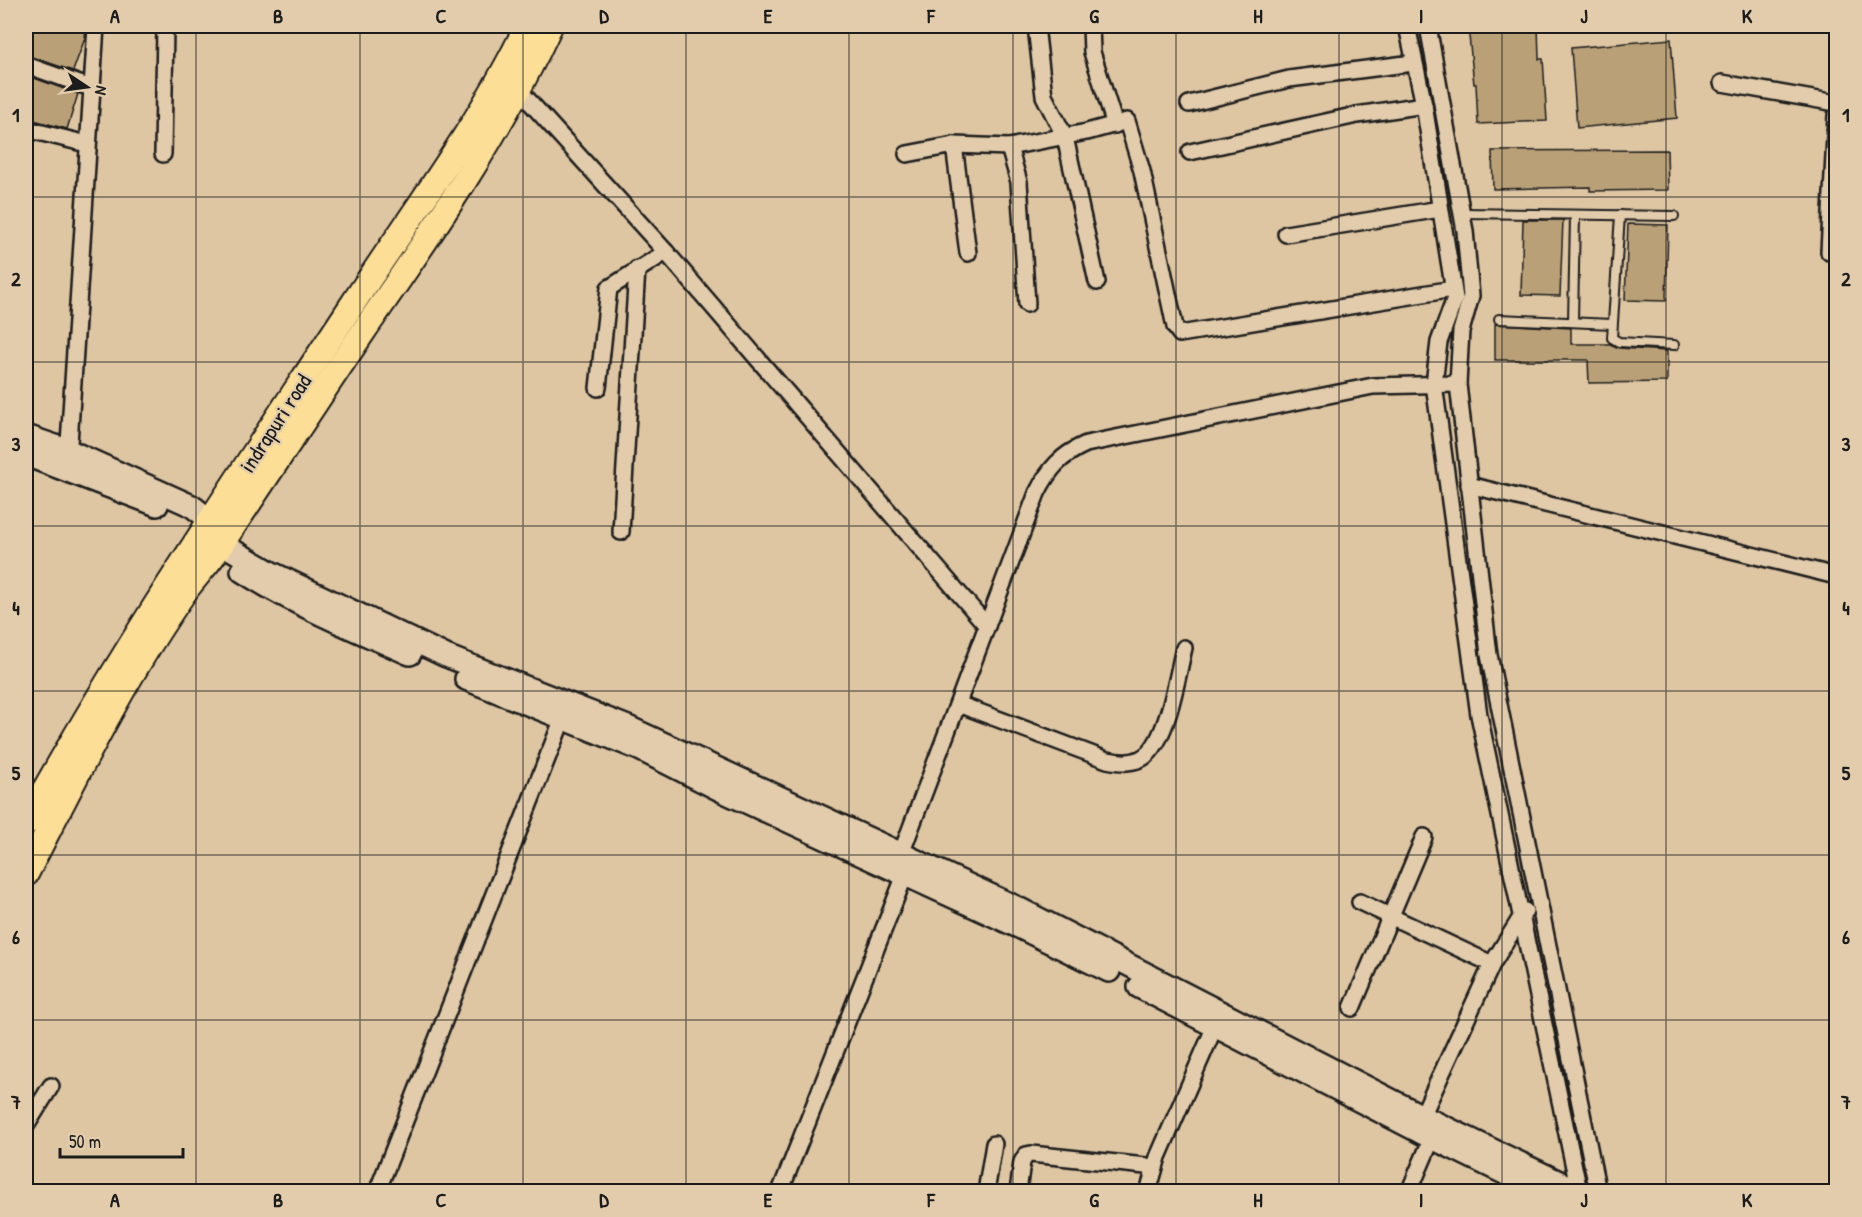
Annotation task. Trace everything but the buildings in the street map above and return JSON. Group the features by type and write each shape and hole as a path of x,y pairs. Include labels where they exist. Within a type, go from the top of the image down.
{"main road":[{"name":"indrapuri road","path":"213,538 446,167 509,64 527,26"},
{"name":"indrapuri road","path":"26,823 131,640 267,472 417,255 519,90 550,26"},
{"path":"26,874 61,801 129,680 187,590 213,538"}],"street":[{"path":"68,460 96,26"},
{"path":"163,154 165,26"},
{"path":"1036,26 1044,96 1065,137 1097,282"},
{"path":"1091,26 1092,52 1115,125"},
{"path":"1407,26 1413,63 1424,105 1453,289 1453,306 1440,342 1434,384 1476,694 1579,1191"},
{"path":"1428,26 1463,213 1471,296 1461,331 1458,384 1492,676 1538,890 1598,1191"},
{"path":"1189,105 1230,92 1288,79 1413,63"},
{"path":"26,65 91,88"},
{"path":"1722,83 1836,103"},
{"path":"519,90 666,252 987,626"},
{"path":"1190,152 1271,136 1357,115 1424,105"},
{"path":"1836,116 1829,252 1836,253"},
{"path":"907,154 954,145 1009,147 1065,137 1127,121 1142,171 1174,327 1180,334 1453,289"},
{"path":"26,130 87,144"},
{"path":"954,145 968,253"},
{"path":"1009,147 1019,182 1027,304"},
{"path":"1286,234 1440,209"},
{"path":"598,388 609,288 666,252"},
{"path":"621,532 638,269"},
{"path":"780,1191 903,865 958,704 1037,493 1055,463 1069,451 1086,444 1373,386 1458,384"},
{"path":"26,436 68,460 186,516 268,588 332,620 451,673 639,749 903,865"},
{"path":"26,455 68,460"},
{"path":"1469,485 1836,576"},
{"path":"213,538 272,573 431,649 628,727 903,865 1105,961 1543,1191"},
{"path":"958,704 1107,760 1124,763 1140,759 1154,748 1162,733 1184,648"},
{"path":"377,1191 563,718"},
{"path":"1352,1008 1424,837"},
{"path":"1409,1191 1424,1128 1492,964 1538,890"},
{"path":"1360,902 1492,964"},
{"path":"1105,961 1215,1026 1424,1128 1579,1191"},
{"path":"1148,1191 1155,1167 1215,1026"},
{"path":"26,1126 51,1086"},
{"path":"986,1191 994,1144"},
{"path":"1018,1191 1022,1162 1026,1155 1031,1154 1155,1167"}],"lane":[{"path":"1463,213 1674,216"},
{"path":"1574,322 1575,214"},
{"path":"1620,215 1612,324 1615,341 1674,345"},
{"path":"1499,319 1612,324"}]}
